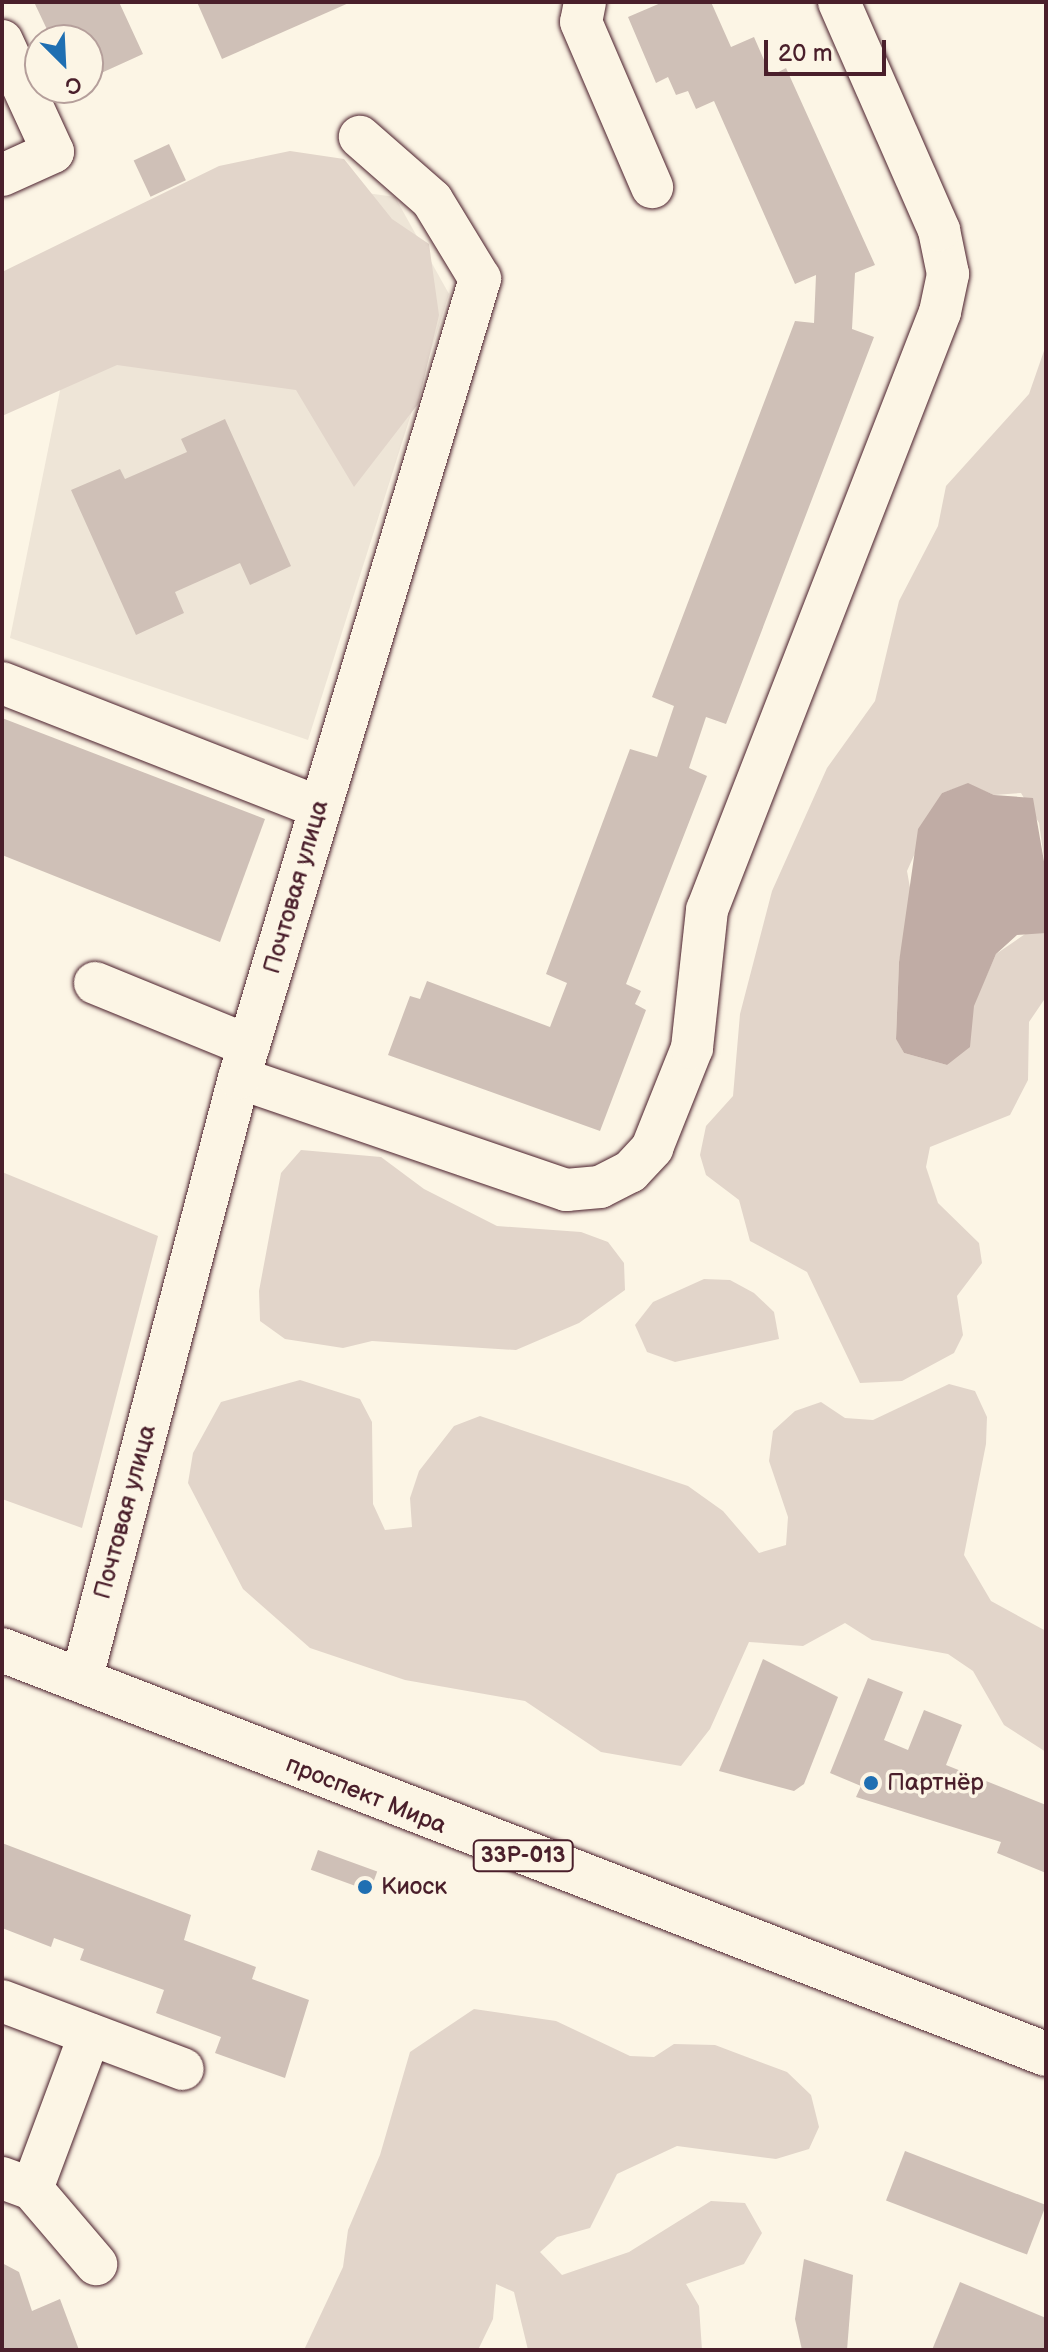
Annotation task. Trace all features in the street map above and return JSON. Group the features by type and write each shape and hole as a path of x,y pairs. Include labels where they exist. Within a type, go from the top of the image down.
{"main road":[{"name":"проспект Мира","path":"2,1650 1046,2054"}],"street":[{"path":"585,2 581,22 652,187"},
{"path":"95,983 244,1062 566,1190 600,1187 630,1172 652,1148 692,1048 707,910 940,312 948,274 939,230 839,2"},
{"path":"2,41 53,152 2,175"},
{"name":"Почтовая улица","path":"81,1681 244,1062 480,279 432,200 360,137"},
{"path":"2,683 319,807"},
{"path":"2,2001 183,2069"},
{"path":"90,2034 17,2183 96,2264"}],"shaded area":[{"path":"290,151 344,159 392,219 429,244 439,315 418,404 354,487 296,390 117,365 2,416 2,272 219,166"},
{"path":"289,182 395,197 449,294 308,740 10,638 88,252"},
{"path":"1046,345 1046,873 1039,823 1021,793 994,795 968,784 942,793 907,871 912,899 899,962 896,1038 904,1053 947,1065 996,954 1031,930 1046,933 1046,997 1029,1022 1028,1080 1010,1115 930,1147 926,1167 938,1203 979,1243 982,1263 957,1296 963,1335 954,1353 902,1381 860,1383 807,1272 750,1241 739,1200 706,1175 700,1155 706,1126 733,1096 740,1014 772,891 827,768 875,701 899,601 938,526 946,486 1029,394"},
{"path":"968,783 994,795 1033,798 1046,873 1046,933 1017,935 996,954 974,1006 970,1047 947,1065 904,1053 896,1039 899,962 918,829 942,793"},
{"path":"301,1150 381,1157 424,1189 497,1226 581,1232 608,1242 624,1263 625,1290 579,1323 516,1350 372,1341 343,1348 285,1339 260,1321 259,1291 281,1173"},
{"path":"2,1172 158,1236 82,1528 2,1499"},
{"path":"704,1279 730,1280 754,1293 774,1312 779,1339 675,1362 647,1352 635,1325 653,1302"},
{"path":"300,1380 360,1399 372,1422 373,1504 385,1530 412,1527 410,1498 419,1471 454,1426 480,1416 688,1486 723,1511 759,1553 786,1545 788,1517 769,1461 773,1431 795,1411 821,1402 845,1418 873,1420 949,1384 975,1391 987,1417 986,1444 964,1555 991,1601 1046,1631 1046,1752 1004,1725 973,1671 948,1654 872,1640 845,1623 803,1646 749,1642 710,1729 681,1766 601,1752 525,1701 405,1680 310,1648 243,1589 188,1483 193,1453 221,1402"},
{"path":"474,2009 556,2021 630,2056 654,2057 674,2044 715,2045 787,2072 811,2095 819,2127 809,2149 776,2159 677,2146 617,2174 590,2228 557,2237 540,2252 562,2275 629,2252 711,2201 745,2203 762,2233 744,2264 686,2284 699,2306 702,2350 528,2350 514,2292 496,2284 493,2319 478,2350 304,2350 343,2267 348,2230 380,2155 410,2052"}],"building":[{"path":"34,2 119,2 143,54 104,72 104,24 44,24"},
{"path":"197,2 351,2 222,59"},
{"path":"663,2 711,2 731,47 754,37 771,76 786,68 875,265 855,273 852,329 874,337 726,724 706,717 689,768 707,776 626,984 641,991 635,1004 646,1010 600,1131 388,1055 410,996 420,999 427,981 550,1027 567,983 546,974 630,749 657,757 674,706 652,697 795,321 814,323 816,275 795,284 714,101 696,109 688,91 676,95 668,77 656,83 628,17"},
{"path":"169,144 186,180 151,197 134,160"},
{"path":"225,419 291,566 250,585 240,563 175,592 184,613 136,635 71,490 120,469 125,479 187,452 181,439"},
{"path":"2,718 265,819 220,942 2,855"},
{"path":"763,1659 838,1697 804,1784 794,1791 719,1771"},
{"path":"868,1678 903,1692 884,1740 908,1750 924,1710 962,1725 946,1765 1046,1805 1046,1873 997,1853 1001,1842 856,1797 861,1786 830,1773"},
{"path":"2,1843 191,1915 184,1940 256,1967 252,1979 309,2000 285,2078 215,2053 221,2037 156,2013 164,1990 80,1960 84,1949 54,1938 51,1947 2,1928"},
{"path":"318,1850 377,1872 370,1891 311,1870"},
{"path":"905,2151 1046,2205 1027,2255 886,2200"},
{"path":"804,2259 853,2275 847,2350 802,2350 795,2319"},
{"path":"2,2263 19,2272 32,2311 60,2299 79,2350 2,2350"},
{"path":"960,2282 1046,2318 1046,2350 932,2350"}],"place":[{"name":"Партнёр","path":"871,1783"},
{"name":"Киоск","path":"365,1887"}]}
